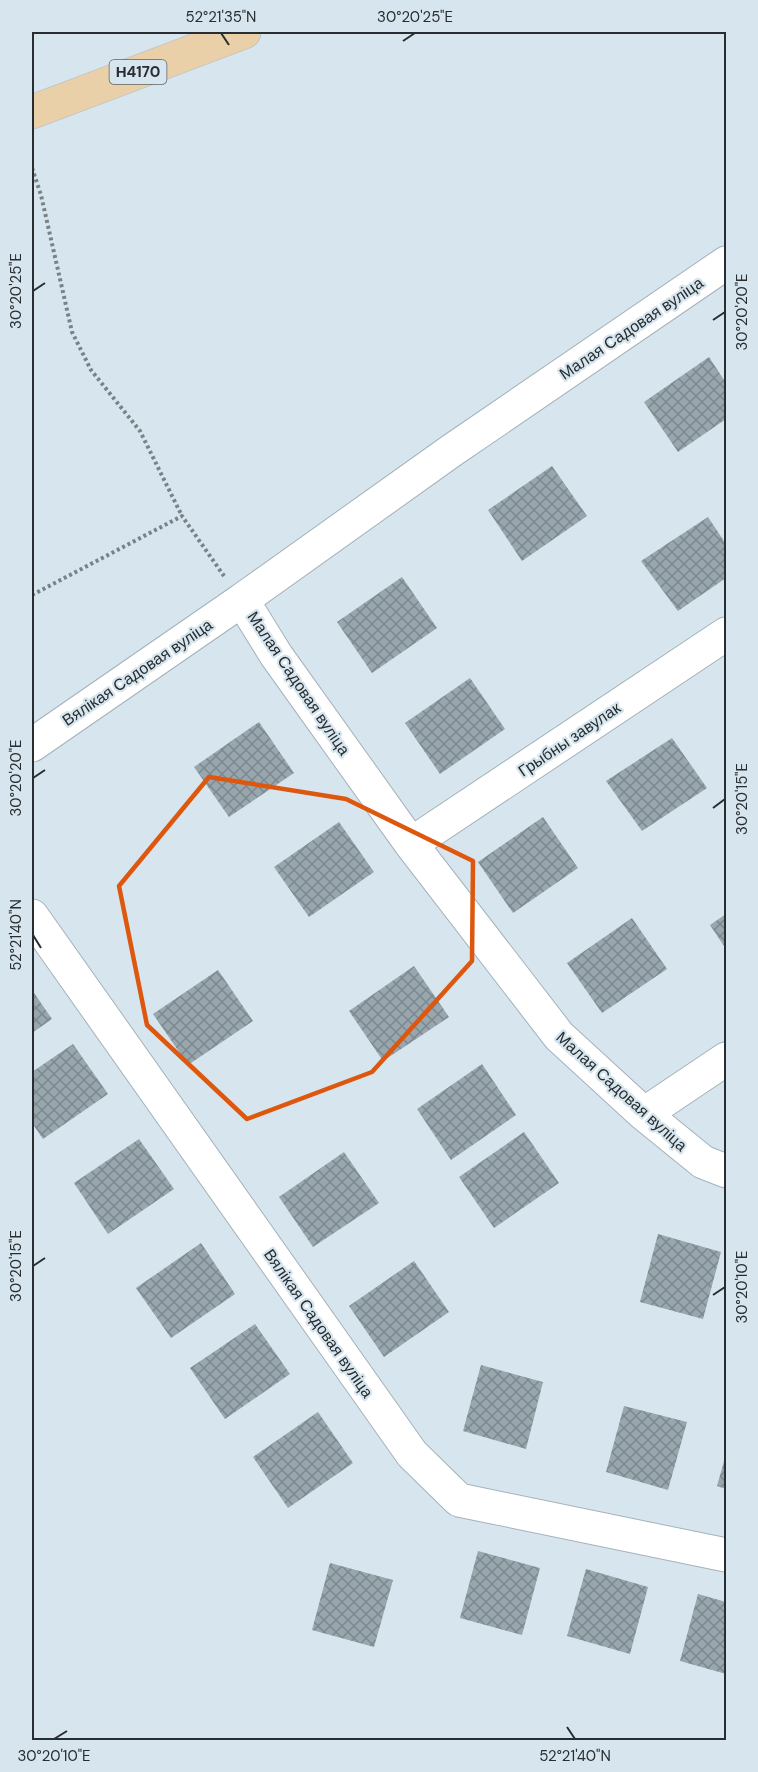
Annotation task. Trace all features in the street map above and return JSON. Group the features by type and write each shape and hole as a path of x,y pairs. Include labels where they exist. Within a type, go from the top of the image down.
{"main road":[{"name":"Н4170","path":"32,112 244,32"}],"street":[{"name":"Малая Садовая вуліца","path":"726,263 451,451 242,600 276,655 411,844 559,1036 644,1114 703,1162 726,1171"},
{"name":"Вялікая Садовая вуліца","path":"32,745 242,600"},
{"name":"Грыбны завулак","path":"411,844 726,634"},
{"name":"Вялікая Садовая вуліца","path":"32,916 412,1454 459,1500 726,1555"},
{"path":"644,1114 726,1059"}],"path":[{"path":"32,168 41,195 72,332 91,370 140,431 182,516 242,600"},
{"path":"32,595 182,516"}],"highlighted area":[{"path":"209,777 346,799 473,861 472,961 372,1072 247,1119 147,1025 119,886"}],"building":[{"path":"709,357 726,383 726,419 678,452 644,402"},
{"path":"552,466 587,516 522,561 488,510"},
{"path":"708,517 726,544 726,578 678,611 641,561"},
{"path":"402,577 437,628 372,673 337,622"},
{"path":"470,678 505,729 440,774 405,723"},
{"path":"259,722 294,773 229,817 194,767"},
{"path":"672,738 707,788 642,831 606,781"},
{"path":"543,817 578,868 513,913 478,862"},
{"path":"339,822 374,872 309,917 274,867"},
{"path":"726,914 726,949 710,925"},
{"path":"632,918 667,969 602,1013 567,963"},
{"path":"414,966 449,1017 383,1061 349,1011"},
{"path":"218,970 253,1021 188,1065 153,1014"},
{"path":"32,990 52,1019 32,1033"},
{"path":"73,1044 108,1094 43,1139 32,1123 32,1072"},
{"path":"482,1064 516,1115 451,1160 417,1109"},
{"path":"524,1132 559,1183 494,1228 459,1177"},
{"path":"139,1139 174,1189 108,1234 74,1183"},
{"path":"344,1152 379,1203 313,1247 279,1197"},
{"path":"658,1234 721,1252 703,1319 640,1302"},
{"path":"201,1243 235,1294 171,1338 136,1288"},
{"path":"414,1261 449,1312 384,1357 349,1306"},
{"path":"255,1324 290,1374 225,1419 190,1368"},
{"path":"481,1365 543,1382 526,1449 463,1431"},
{"path":"624,1406 687,1422 668,1490 606,1472"},
{"path":"318,1412 353,1463 288,1508 253,1457"},
{"path":"726,1454 726,1489 717,1486"},
{"path":"478,1551 540,1568 522,1635 460,1618"},
{"path":"330,1563 393,1580 374,1647 312,1630"},
{"path":"586,1569 648,1587 630,1654 567,1636"},
{"path":"698,1594 726,1602 726,1674 680,1661"}]}
